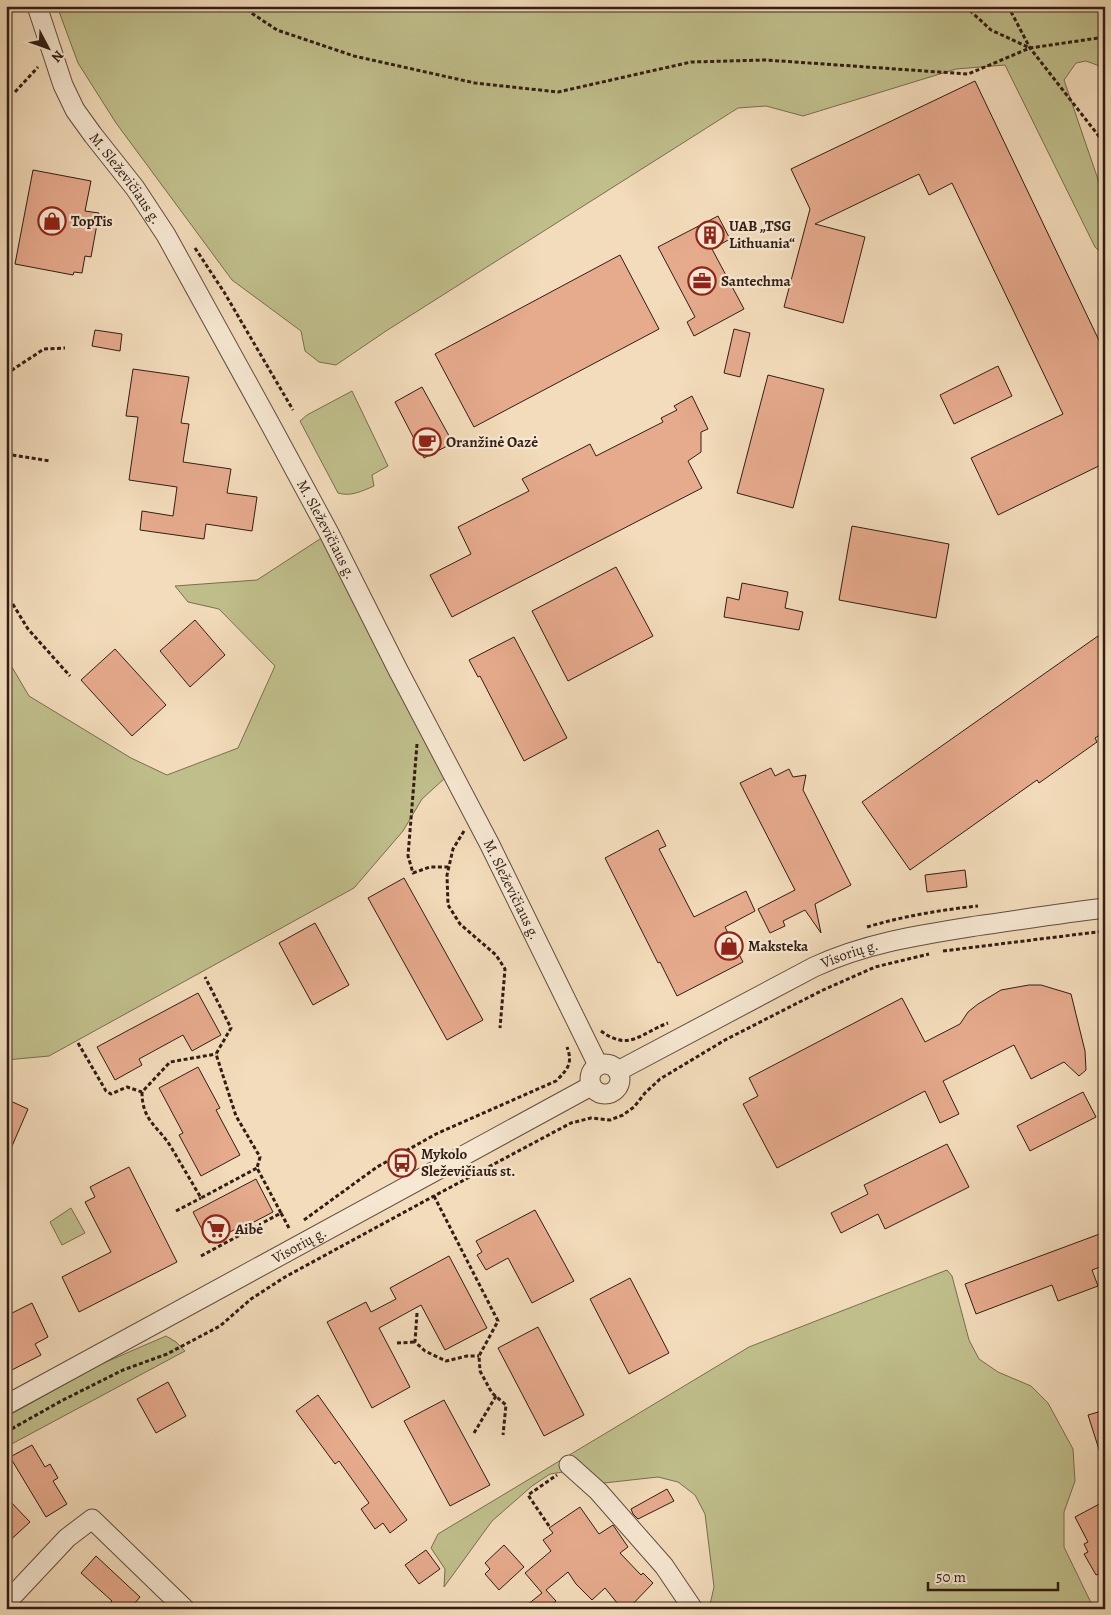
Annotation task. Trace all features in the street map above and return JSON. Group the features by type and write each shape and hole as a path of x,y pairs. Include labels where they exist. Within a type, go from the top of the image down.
{"street":[{"name":"M. Sleževičiaus g.","path":"37,6 63,85 75,110 136,188 180,259 329,533 478,822 598,1065"},
{"name":"Visorių g.","path":"618,1071 814,967 841,955 866,947 924,934 1105,908"},
{"path":"609,1064 618,1071 620,1081 612,1092 602,1094 591,1086 589,1076 598,1065 609,1064"},
{"name":"Visorių g.","path":"6,1405 591,1086"},
{"path":"569,1465 598,1491 664,1566 693,1609"},
{"path":"6,1603 67,1538 92,1519 185,1609"}],"path":[{"path":"241,6 277,30 354,56 475,83 558,92 691,62 766,60 968,74 1030,48 1105,37"},
{"path":"965,6 991,30 1030,48"},
{"path":"1008,6 1030,48 1105,144"},
{"path":"15,92 38,67"},
{"path":"6,374 44,349 65,348"},
{"path":"6,454 50,460"},
{"path":"6,593 28,629 70,676"},
{"path":"417,736 408,856 413,873 430,867 448,868"},
{"path":"478,822 462,832 453,849 447,875 448,905 460,924 496,955 505,969 500,1028"},
{"path":"6,1432 72,1395 123,1370 167,1354 220,1326 251,1299 285,1277 571,1123 591,1118 610,1120 623,1116 660,1079 725,1040 823,990 875,967 934,952 1105,930"},
{"path":"201,1198 170,1144 155,1128 142,1106 142,1092 170,1062 216,1054 232,1028 205,977"},
{"path":"303,1221 376,1167 410,1148 436,1134 556,1081 568,1066 571,1056 565,1041"},
{"path":"78,1042 106,1091 111,1094 127,1087 142,1092"},
{"path":"216,1054 236,1116 260,1157 257,1168 290,1230"},
{"path":"176,1211 257,1168"},
{"path":"434,1196 498,1321 479,1356 480,1370 492,1393 506,1405 503,1435"},
{"path":"201,1256 282,1213"},
{"path":"282,1234 296,1226"},
{"path":"415,1342 418,1313"},
{"path":"397,1343 415,1342 425,1352 446,1360 479,1356"},
{"path":"474,1433 496,1396"},
{"path":"549,1526 528,1495 569,1465"}],"shaded area":[{"path":"57,6 1105,6 1105,68 1086,61 1076,63 1064,80 1105,200 1105,256 1095,247 1005,65 956,69 803,116 766,106 738,108 386,331 336,365 319,362 305,351 301,331 232,280 116,123 78,63"},
{"path":"352,391 388,466 372,475 374,486 356,493 343,494 338,493 300,421 307,415"},
{"path":"323,537 446,777 422,799 403,831 354,888 49,1056 6,1060 6,657 29,696 131,758 167,775 238,748 275,666 219,609 188,602 175,586 257,580"},
{"path":"71,1208 85,1233 62,1245 50,1222"},
{"path":"947,1270 952,1276 969,1340 979,1359 998,1372 1031,1386 1048,1403 1073,1449 1075,1481 1064,1512 1064,1547 1094,1609 709,1609 714,1587 705,1514 695,1495 678,1482 658,1477 595,1484 563,1472 550,1474 532,1486 492,1521 444,1587 445,1569 431,1548 438,1534 749,1347"},
{"path":"166,1336 185,1351 6,1447 6,1417 99,1365"}],"building":[{"path":"975,81 1105,353 1105,463 998,515 971,458 1063,414 952,183 929,195 919,174 815,224 865,237 843,323 784,307 810,209 791,169"},
{"path":"33,170 91,181 85,211 99,213 91,257 85,256 82,273 74,272 73,275 15,264"},
{"name":"Santechma","path":"718,216 730,239 712,249 744,309 694,336 687,322 695,317 658,247"},
{"path":"620,255 659,329 474,427 435,354"},
{"path":"734,329 750,333 740,377 724,373"},
{"path":"95,330 122,334 120,351 92,346"},
{"path":"998,366 1012,396 954,424 940,395"},
{"path":"133,369 189,377 181,423 189,424 183,462 231,469 227,493 257,497 252,531 206,524 204,539 140,530 142,511 173,516 177,487 129,480 138,417 126,416"},
{"path":"768,375 824,389 793,508 737,493"},
{"path":"422,387 453,443 424,458 395,402"},
{"path":"692,396 708,429 701,432 701,452 688,461 702,488 452,617 430,575 471,554 458,527 529,491 522,479 590,444 596,456 663,422 661,418 677,410 674,406"},
{"path":"852,526 949,544 936,618 839,600"},
{"path":"616,567 653,636 568,681 532,611"},
{"path":"742,583 788,592 785,608 803,612 799,630 724,617 727,597 739,600"},
{"path":"195,620 225,655 190,687 160,651"},
{"path":"1098,636 1105,646 1105,732 1095,738 1097,742 1039,783 1037,780 910,870 862,802"},
{"path":"514,637 567,738 524,761 480,676 478,677 469,660"},
{"path":"115,649 166,705 132,736 81,680"},
{"path":"771,768 775,776 789,769 793,777 806,775 803,790 851,885 815,904 821,933 805,910 783,921 785,926 770,933 758,909 795,890 740,783"},
{"path":"658,830 666,846 659,849 694,917 746,891 755,911 725,927 743,962 677,996 660,962 658,963 605,858"},
{"path":"965,870 967,887 927,892 925,875"},
{"path":"404,878 483,1020 447,1040 368,898"},
{"path":"315,923 349,985 313,1005 279,943"},
{"path":"1041,985 1071,994 1085,1051 1086,1070 1079,1076 1064,1062 1031,1079 1014,1045 943,1081 959,1114 940,1123 925,1091 777,1168 743,1104 758,1096 749,1078 902,998 925,1042 960,1024 968,1012 1001,990"},
{"path":"198,993 221,1035 192,1051 183,1035 139,1059 142,1065 115,1080 97,1047"},
{"path":"198,1067 220,1108 216,1110 240,1155 201,1176 179,1135 183,1133 159,1088"},
{"path":"1083,1092 1096,1117 1030,1151 1017,1126"},
{"path":"6,1099 28,1109 6,1160"},
{"path":"947,1144 969,1187 885,1229 878,1214 841,1233 831,1213 868,1194 864,1185"},
{"path":"129,1167 177,1262 79,1312 62,1277 111,1252 85,1202 95,1197 90,1187"},
{"path":"256,1179 273,1212 209,1243 193,1212"},
{"path":"535,1210 574,1281 532,1303 508,1258 486,1270 477,1255 482,1252 476,1241"},
{"path":"1105,1232 1105,1265 1092,1270 1098,1286 1058,1301 1052,1285 976,1314 965,1284"},
{"path":"449,1256 487,1328 445,1350 421,1305 379,1328 410,1387 372,1408 327,1322 366,1302 371,1312 396,1299 390,1288"},
{"path":"630,1278 669,1353 629,1374 590,1299"},
{"path":"32,1303 48,1337 35,1344 41,1355 6,1373 6,1316"},
{"path":"538,1327 584,1415 544,1436 498,1348"},
{"path":"168,1382 186,1416 156,1433 137,1399"},
{"path":"318,1395 407,1520 390,1533 383,1523 375,1529 361,1509 369,1503 339,1461 335,1464 296,1411"},
{"path":"444,1400 490,1485 450,1506 404,1421"},
{"path":"1105,1410 1105,1458 1102,1459 1088,1415"},
{"path":"32,1445 45,1467 50,1464 58,1478 53,1481 67,1504 46,1517 10,1457"},
{"path":"667,1489 674,1501 638,1519 633,1514 631,1509"},
{"path":"6,1497 30,1522 6,1544"},
{"path":"1105,1501 1105,1571 1096,1575 1084,1554 1088,1552 1084,1544 1088,1542 1075,1517"},
{"path":"580,1507 599,1534 613,1525 628,1547 620,1553 641,1575 643,1573 653,1583 628,1609 622,1609 605,1588 592,1600 576,1584 568,1572 546,1590 556,1601 547,1609 522,1609 542,1593 525,1573 551,1551 543,1540 553,1533 549,1528"},
{"path":"504,1545 524,1567 499,1590 485,1574 490,1569 485,1563"},
{"path":"426,1550 440,1569 419,1584 405,1565"},
{"path":"96,1556 140,1597 130,1609 105,1609 112,1601 81,1573"}],"place":[{"name":"TopTis","path":"52,221"},
{"name":"UAB „TSG Lithuania“","path":"710,235"},
{"name":"Santechma","path":"702,281"},
{"name":"Oranžinė Oazė","path":"427,442"},
{"name":"Maksteka","path":"729,946"},
{"name":"Mykolo Sleževičiaus st.","path":"402,1163"},
{"name":"Aibė","path":"216,1229"}]}
